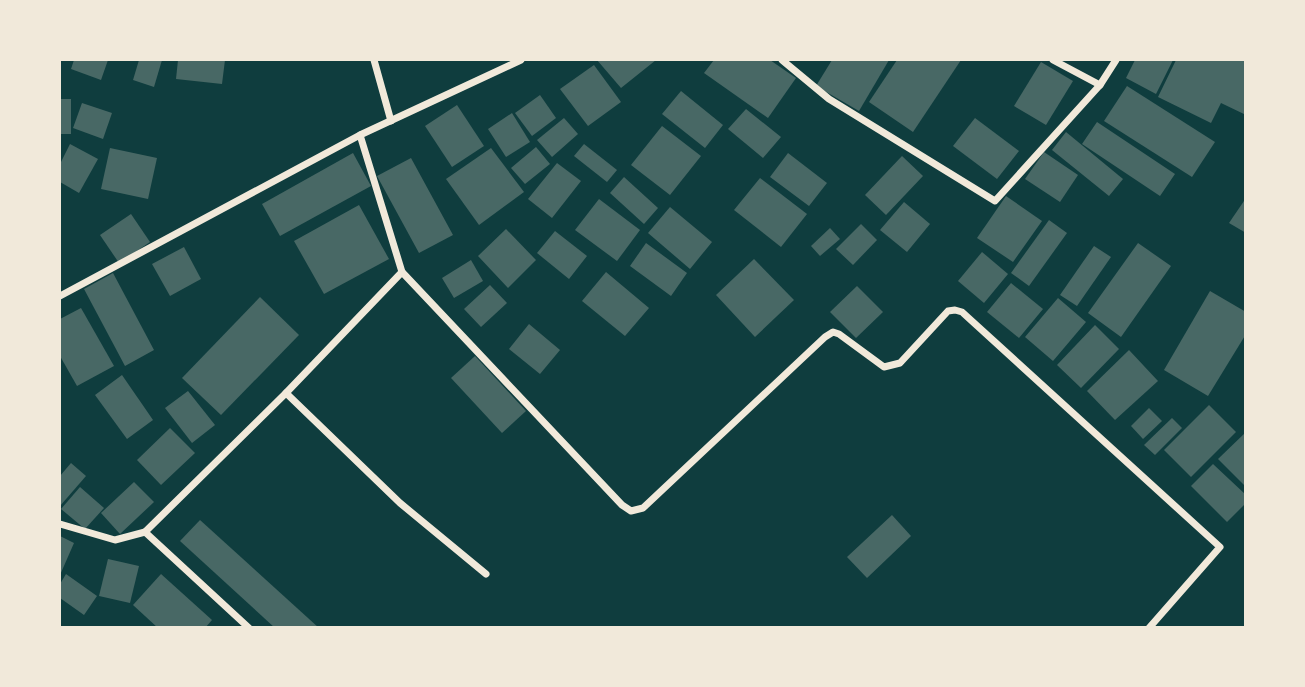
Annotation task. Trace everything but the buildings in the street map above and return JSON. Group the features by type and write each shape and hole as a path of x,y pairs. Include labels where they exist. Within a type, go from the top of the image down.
{"street":[{"path":"374,60 391,121"},
{"path":"60,296 360,135 521,60"},
{"path":"782,60 829,99 995,201 1100,85 1116,60"},
{"path":"1053,60 1100,85"},
{"path":"360,135 402,272 622,505 631,511 643,509 833,332 884,367 893,367 900,363 948,312 955,310 962,312 1220,547 1149,628"},
{"path":"60,524 114,540 145,532 286,393 402,272"},
{"path":"286,393 400,503 486,574"},
{"path":"145,532 249,628"}]}
